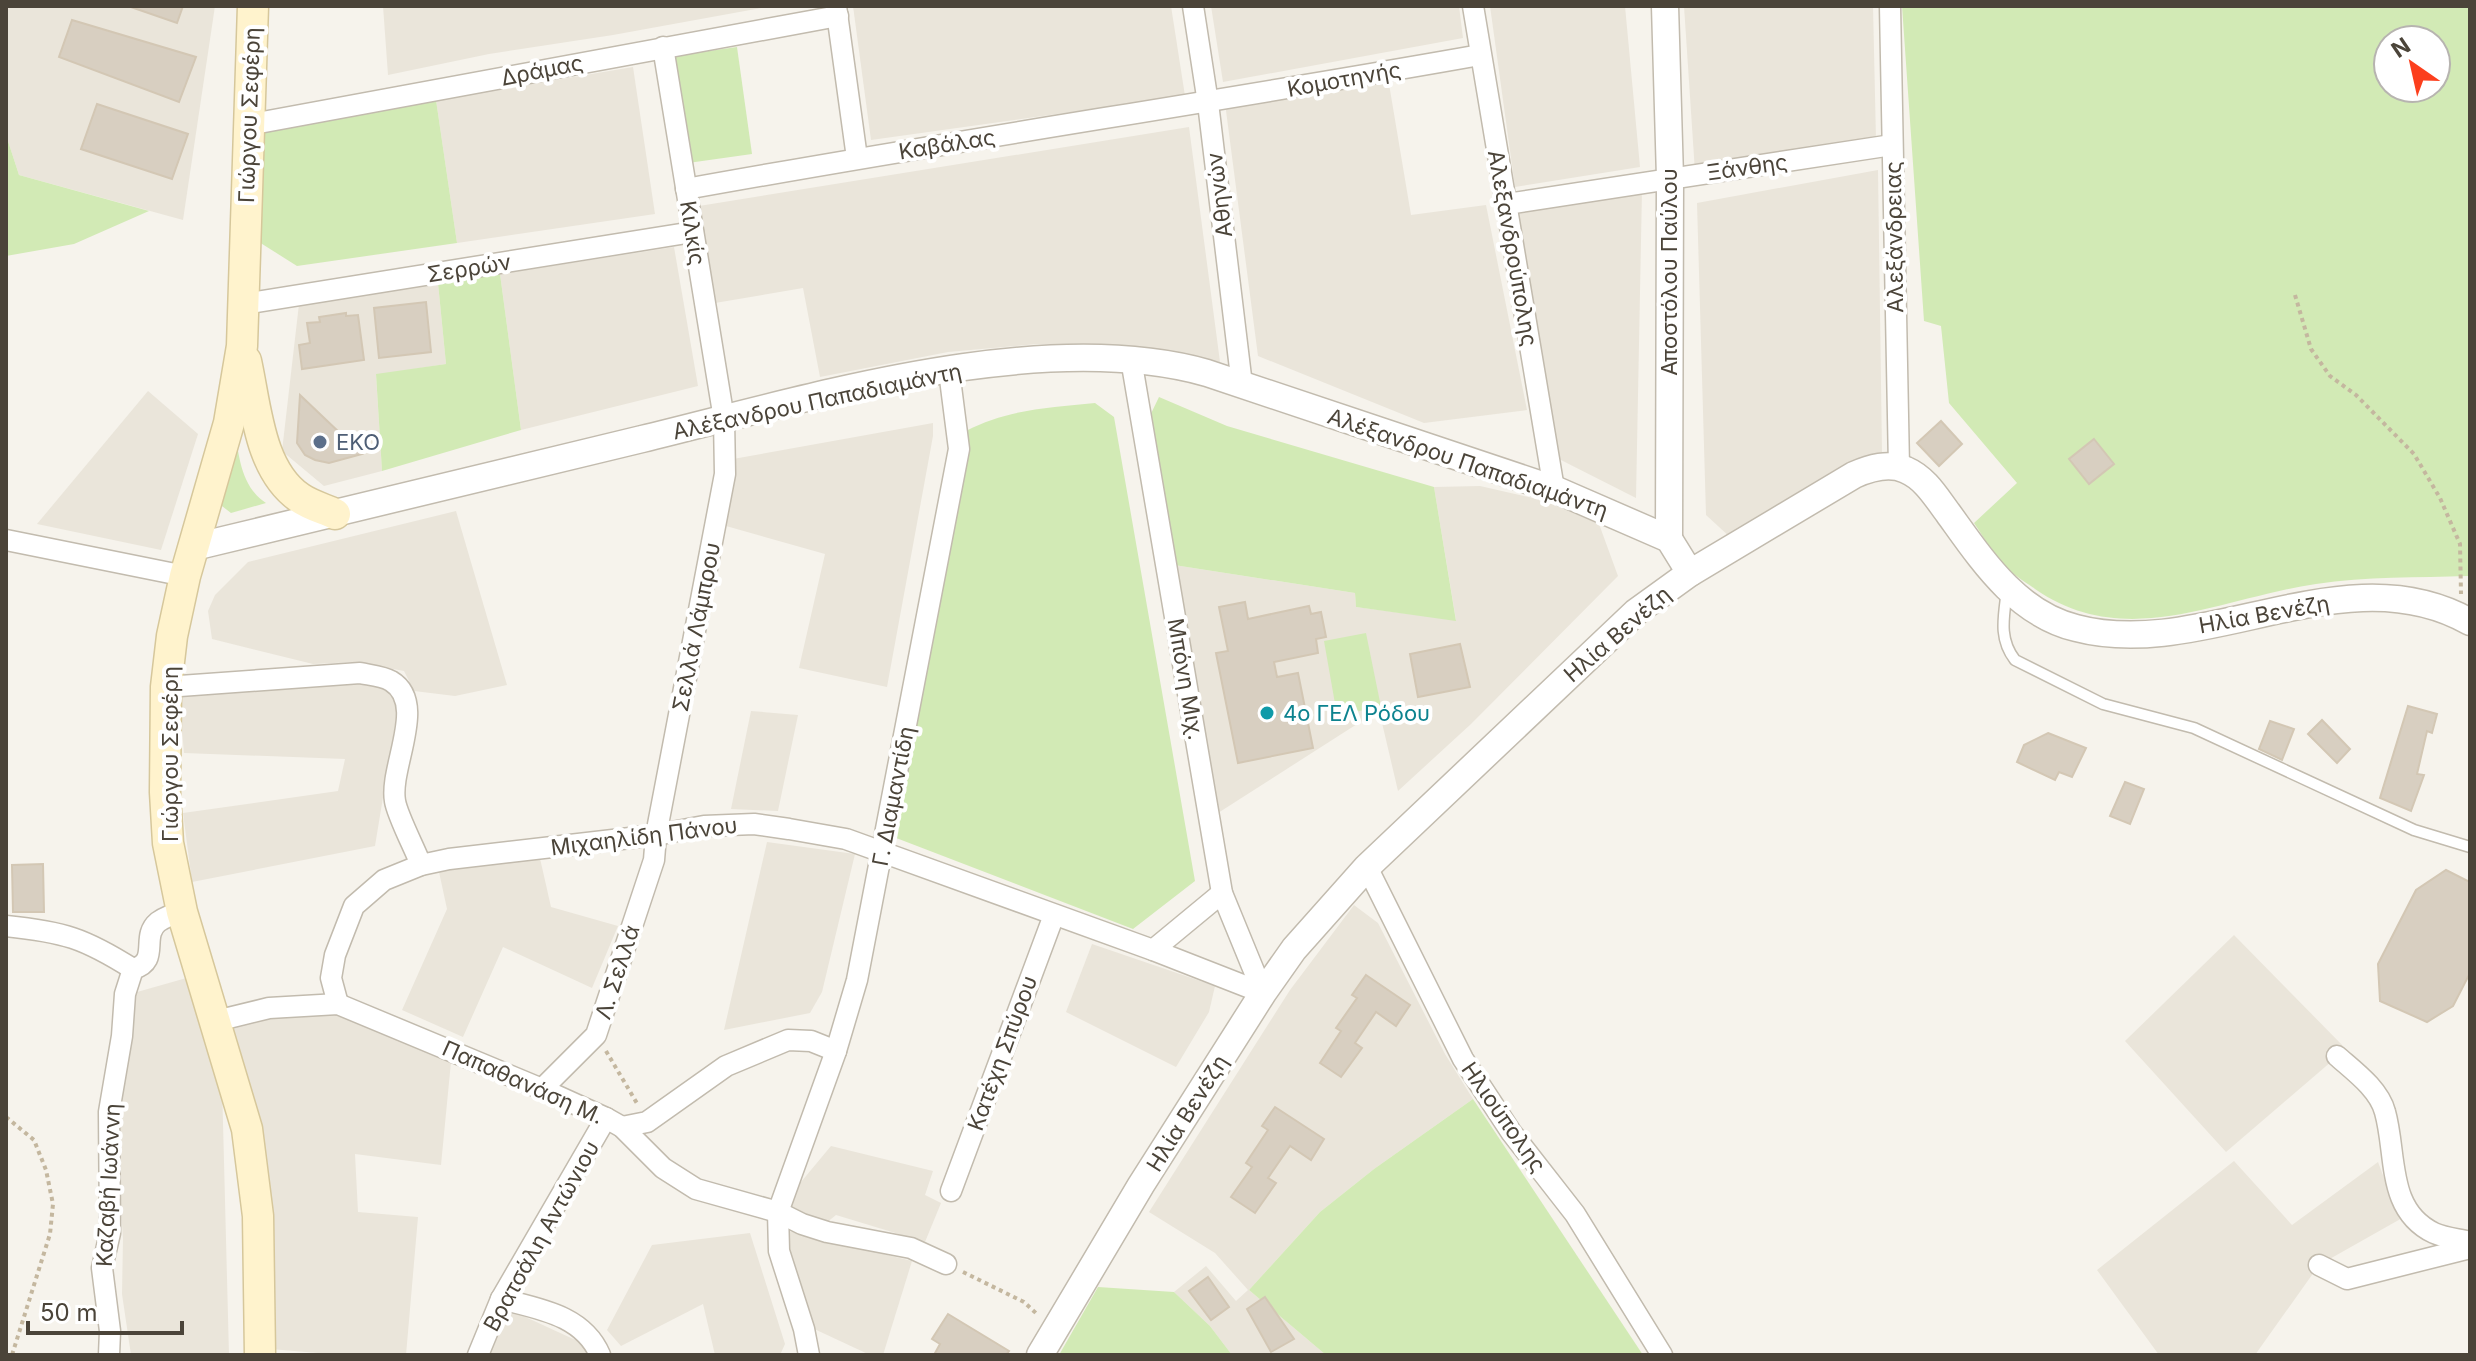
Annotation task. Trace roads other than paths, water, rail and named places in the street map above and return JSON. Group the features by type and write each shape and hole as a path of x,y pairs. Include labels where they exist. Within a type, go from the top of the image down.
{"main road":[{"name":"Γιώργου Σεφέρη","path":"253,6 242,346 229,423 185,576 172,636 166,687 165,792 168,843 182,912 247,1129 258,1216 260,1355"},
{"path":"242,346 271,462 290,490 302,500 335,514"}],"street":[{"name":"Αθηνών","path":"1193,6 1208,103 1242,385"},
{"name":"Αλεξανδρούπολης","path":"1473,6 1554,489"},
{"name":"Αποστόλου Παύλου","path":"1665,6 1670,178 1669,539"},
{"name":"Αλεξάνδρειας","path":"1890,6 1899,467"},
{"name":"Δράμας","path":"247,125 837,11"},
{"path":"837,11 857,158"},
{"name":"Κιλκίς","path":"663,47 724,419"},
{"name":"Κομοτηνής","path":"1208,103 1480,55"},
{"name":"Καβάλας","path":"686,189 857,158 1208,103"},
{"name":"Ξάνθης","path":"1507,204 1892,145"},
{"name":"Σερρών","path":"244,304 693,232"},
{"name":"Αλέξανδρου Παπαδιαμάντη","path":"194,547 867,385 1051,359 1131,359 1173,363 1554,489 1669,539"},
{"name":"Μπόνη Μιχ.","path":"1131,359 1222,893 1263,993"},
{"name":"Γ. Διαμαντίδη","path":"778,1212 836,1051 857,980 959,449 949,371"},
{"name":"Σελλά Λάμπρου","path":"656,835 725,474 724,419"},
{"name":"Ηλία Βενέζη","path":"1040,1355 1141,1185 1263,993 1294,949 1367,867 1636,612 1690,573 1854,475 1877,467 1908,470 1927,484 1988,568 2008,588 2025,604 2074,628 2113,633 2175,630 2329,601 2398,600 2436,608 2465,619"},
{"path":"1669,539 1690,573"},
{"path":"6,540 185,576"},
{"path":"166,687 360,673 390,680 399,689 409,716 398,766 395,804 421,865"},
{"name":"Μιχαηλίδη Πάνου","path":"338,1004 331,978 335,955 354,906 384,880 421,865 449,859 656,835 704,826 754,824 846,839 1263,993"},
{"name":"Λ. Σελλά","path":"542,1089 596,1035 654,860 656,835"},
{"name":"Ηλιούπολης","path":"1367,867 1463,1059 1511,1132 1575,1214 1662,1355"},
{"path":"1153,950 1222,893"},
{"name":"Καζαβή Ιωάννη","path":"109,1355 110,1331 102,1268 110,1233 109,1112 122,1036 125,994 133,969 142,967 148,960 150,934 155,924 182,912"},
{"name":"Κατέχη Σπύρου","path":"951,1191 1054,915"},
{"path":"6,926 61,933 94,945 133,969"},
{"name":"Παπαθανάση Μ.","path":"216,1021 269,1008 338,1004 614,1122 663,1168 696,1189 778,1212 814,1228 911,1248 946,1264"},
{"path":"614,1122 647,1122 726,1066 788,1040 811,1041 836,1051"},
{"path":"2337,1056 2366,1082 2385,1110 2396,1181 2400,1196 2413,1217 2434,1233 2470,1245"},
{"name":"Βρατσάλη Αντώνιου","path":"478,1355 501,1299 614,1122"},
{"path":"778,1212 779,1251 804,1329 809,1355"},
{"path":"2319,1265 2347,1279 2470,1245"},
{"path":"501,1299 563,1315 594,1342 600,1355"}],"lane":[{"path":"2008,588 2002,631 2005,648 2015,660 2103,704 2194,728 2414,830 2470,847"}],"place":[{"name":"EKO","path":"320,442"},
{"name":"4ο ΓΕΛ Ρόδου","path":"1267,713"}]}
